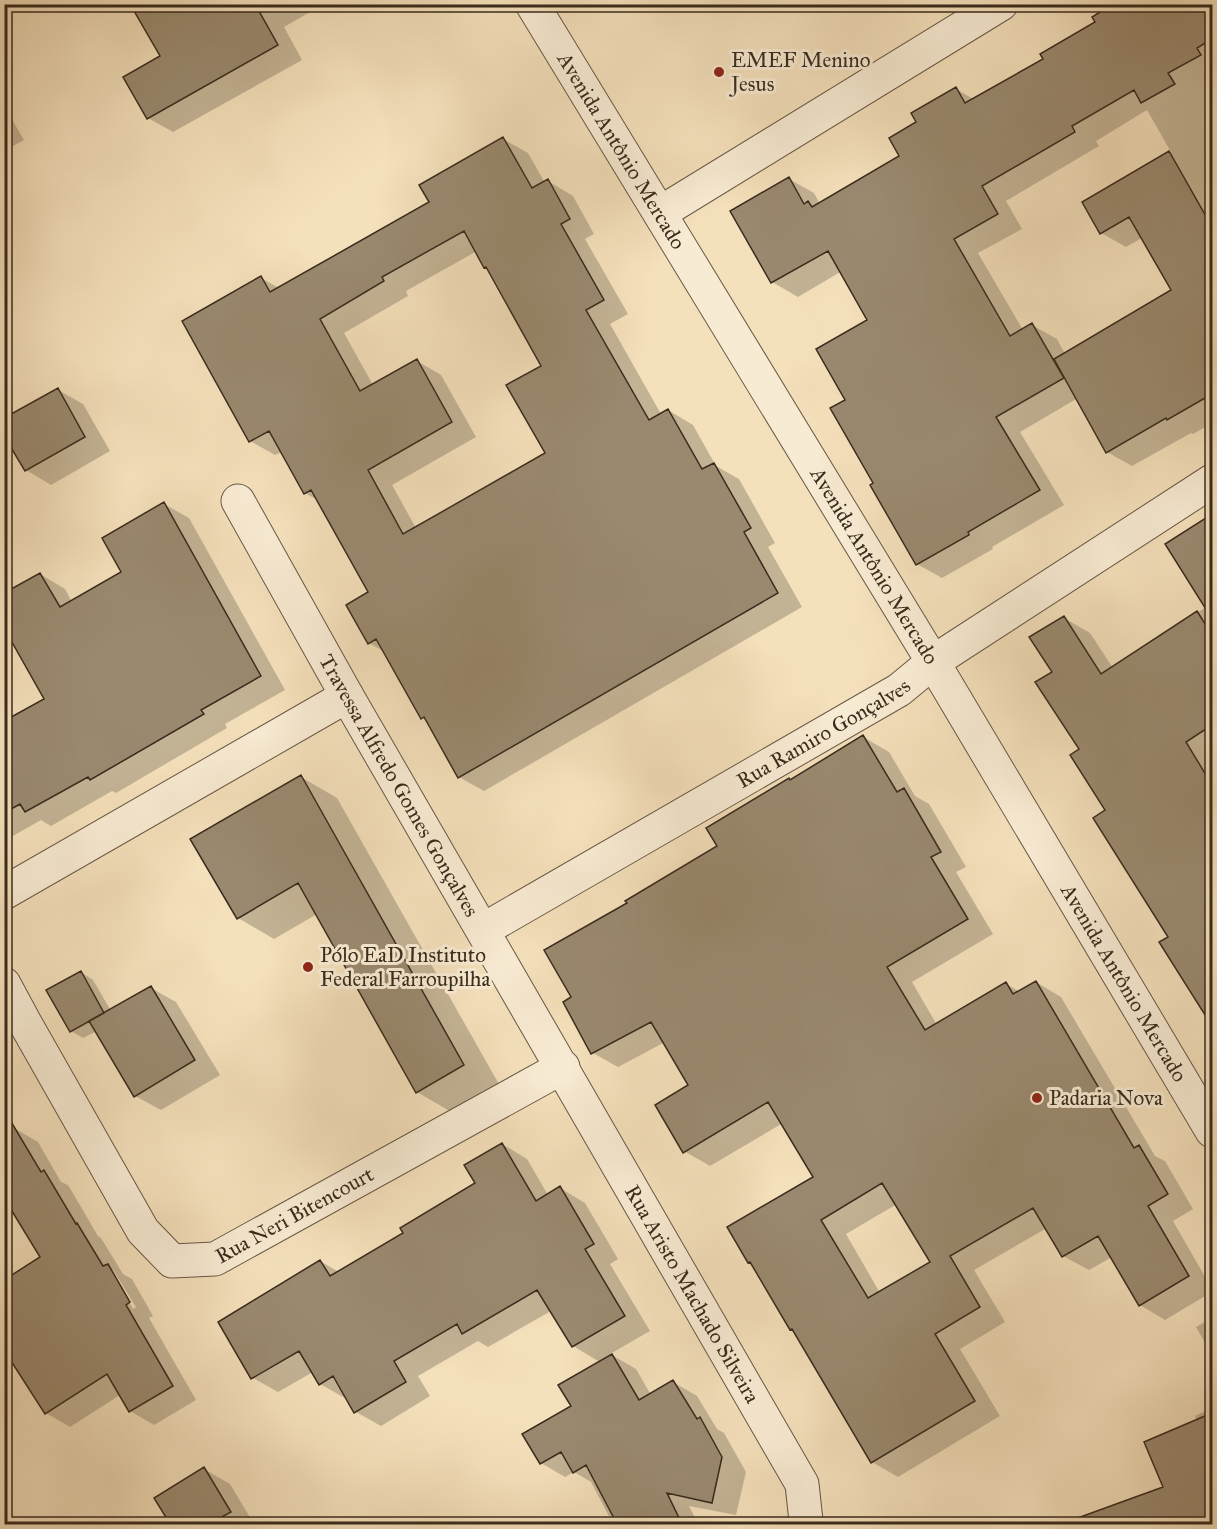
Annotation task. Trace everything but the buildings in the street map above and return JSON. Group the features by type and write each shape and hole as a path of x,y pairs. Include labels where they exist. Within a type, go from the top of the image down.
{"street":[{"name":"Avenida Antônio Mercado","path":"532,4 933,662 1212,1131"},
{"path":"660,213 1001,4"},
{"name":"Rua Ramiro Gonçalves","path":"483,930 899,690 933,662 1212,481"},
{"name":"Travessa Alfredo Gomes Gonçalves","path":"238,501 347,696 563,1067"},
{"path":"4,893 347,696"},
{"name":"Rua Neri Bitencourt","path":"4,984 15,1029 143,1231 172,1261 214,1259 563,1067"},
{"name":"Rua Aristo Machado Silveira","path":"563,1067 802,1484 806,1521 803,1524"}],"place":[{"name":"EMEF Menino Jesus","path":"719,72"},
{"name":"Pólo EaD Instituto Federal Farroupilha","path":"308,967"},
{"name":"Padaria Nova","path":"1037,1098"}]}
